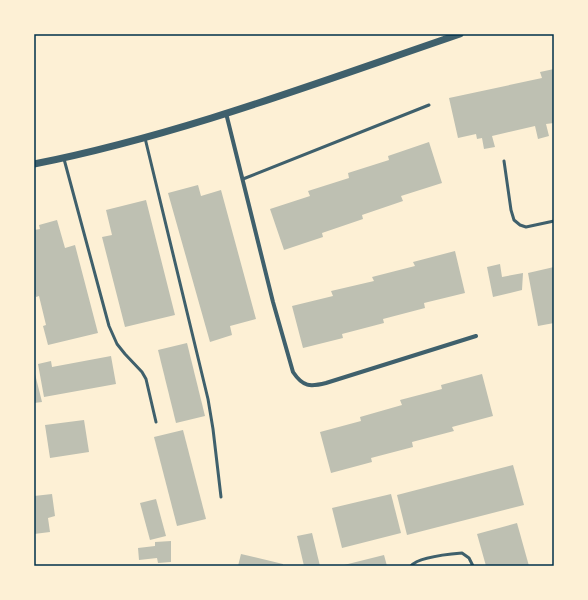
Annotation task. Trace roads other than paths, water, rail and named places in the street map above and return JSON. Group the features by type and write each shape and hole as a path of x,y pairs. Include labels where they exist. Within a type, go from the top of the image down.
{"street":[{"path":"34,164 145,138 226,113 460,34"},
{"path":"226,113 273,302 294,372 299,381 307,385 326,383 476,336"}],"lane":[{"path":"243,179 429,105"},
{"path":"145,138 208,399 213,429 220,497"},
{"path":"64,158 110,326 117,344 142,372 146,379 156,422"},
{"path":"504,161 511,210 514,220 520,225 526,227 554,221"},
{"path":"411,566 420,560 462,553 469,558 473,566"}]}
